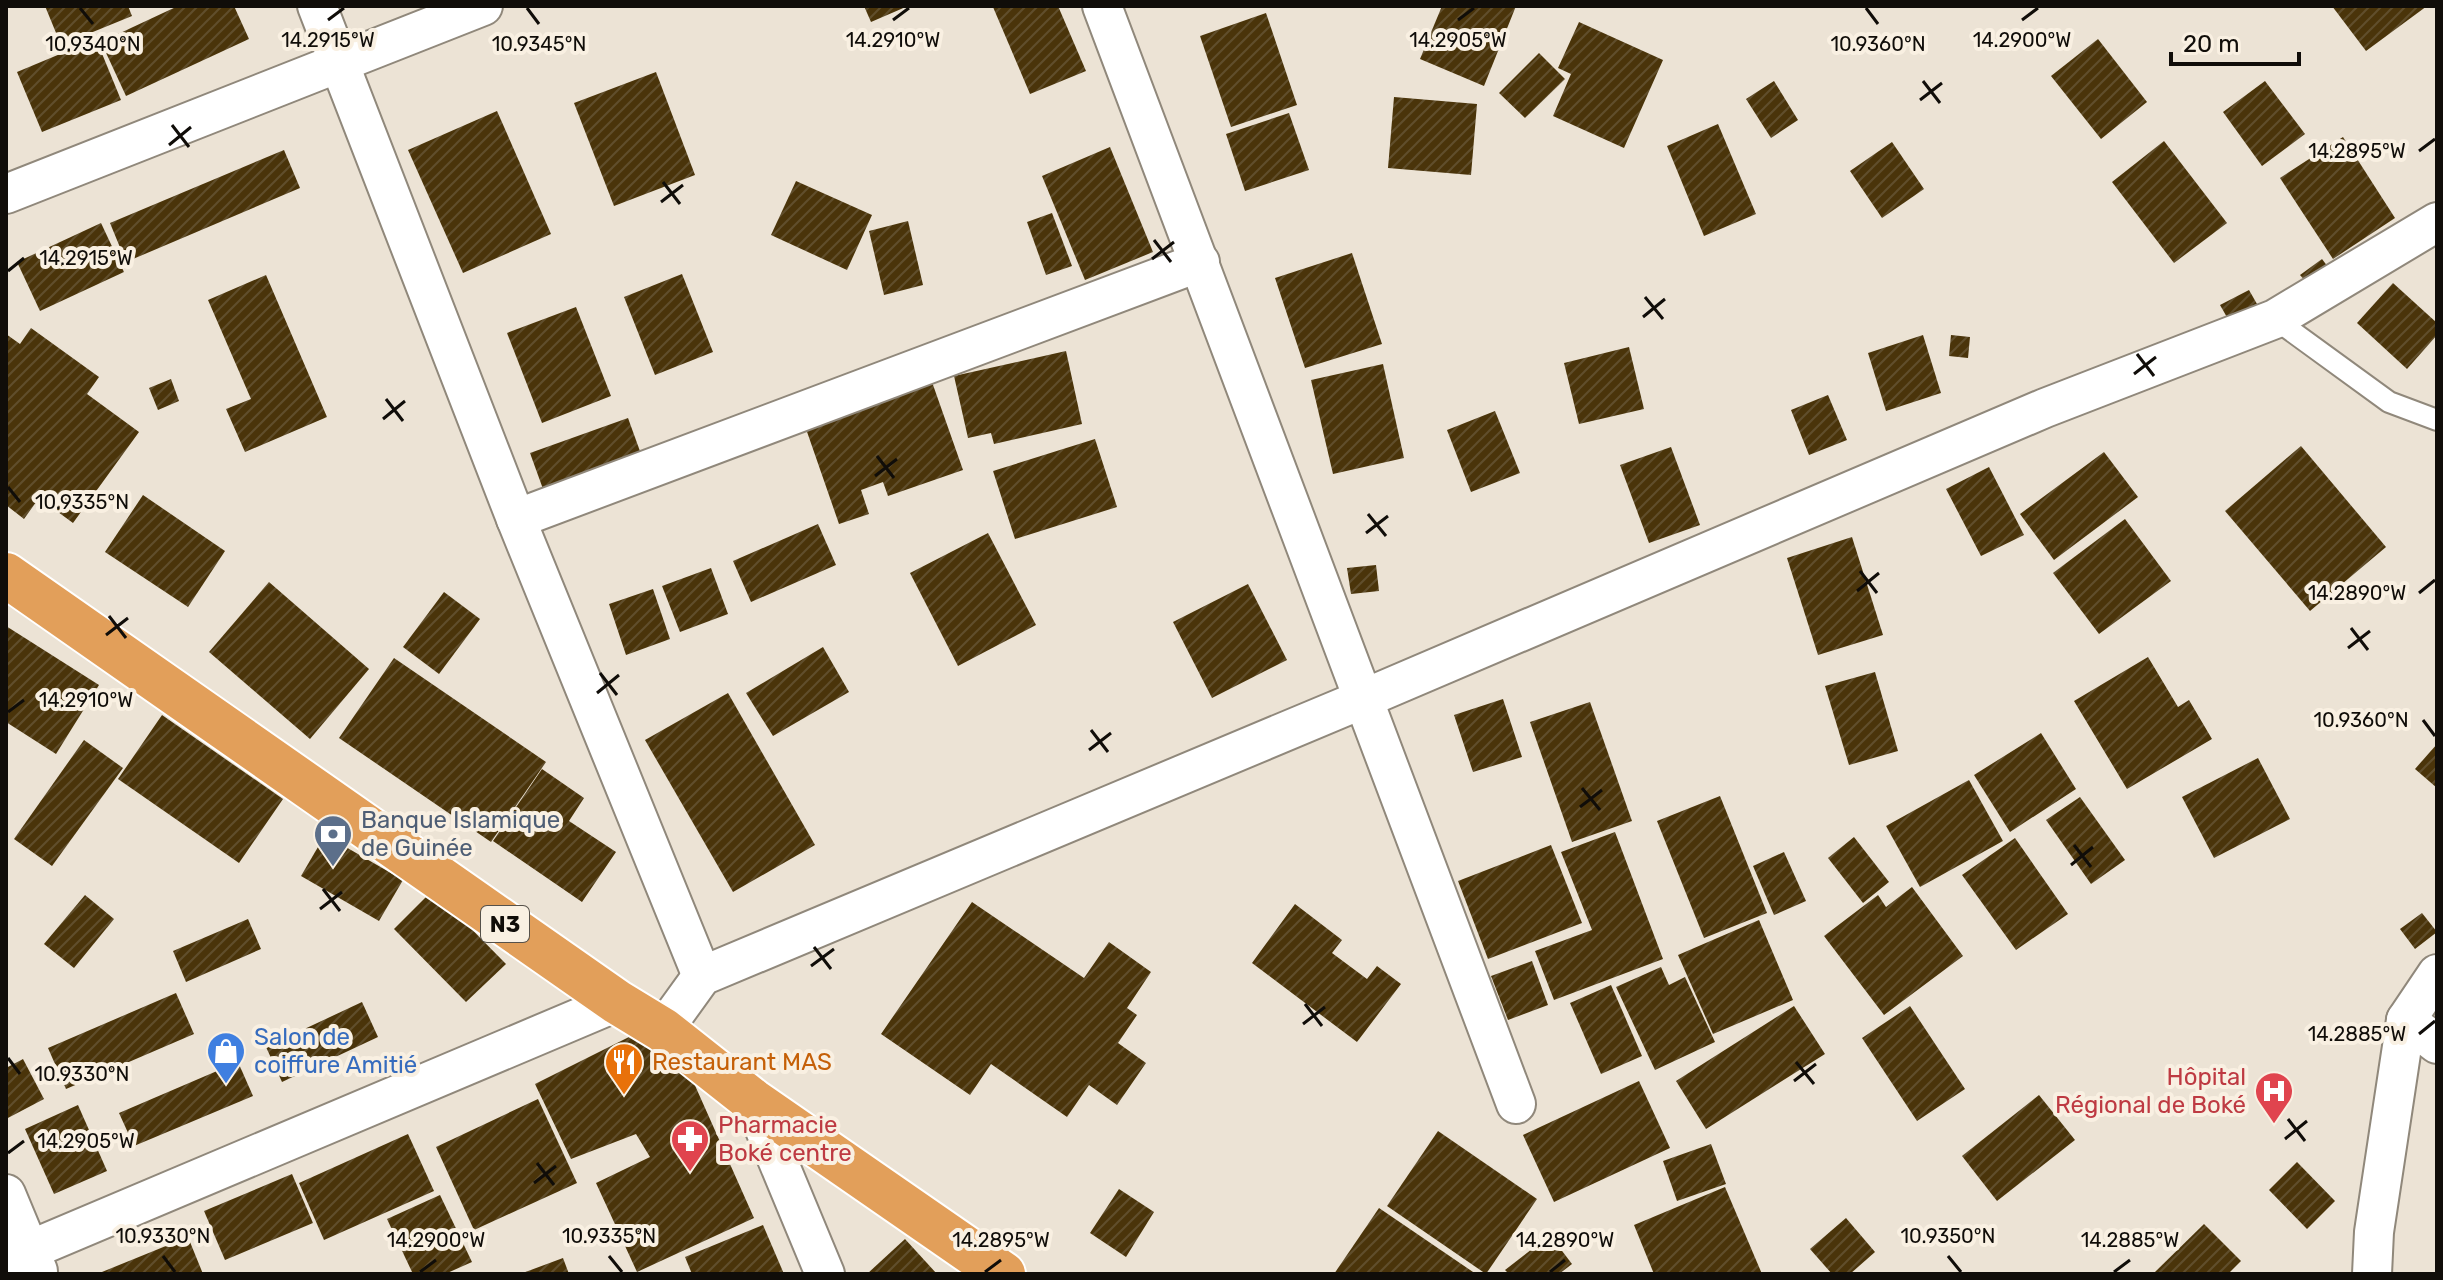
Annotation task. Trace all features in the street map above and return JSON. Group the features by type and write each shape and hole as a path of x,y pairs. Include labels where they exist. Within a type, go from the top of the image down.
{"highway":[{"name":"N3","path":"6,575 617,1002 663,1030 753,1101 1003,1274"}],"street":[{"path":"317,6 516,519 702,976"},
{"path":"6,194 483,6"},
{"path":"1102,6 1516,1104"},
{"path":"663,1030 702,976 2045,408 2275,319 2437,222"},
{"path":"516,519 1200,262"},
{"path":"2372,1274 2374,1232 2406,1020 2437,974"},
{"path":"6,1194 25,1261 617,1002"},
{"path":"2406,1020 2437,1044"},
{"path":"753,1101 825,1274"}],"lane":[{"path":"2275,319 2389,402 2437,420"}],"building":[{"path":"45,6 128,6 132,16 61,45"},
{"path":"178,6 234,6 249,39 126,96 101,42"},
{"path":"864,6 908,6 871,22"},
{"path":"1058,6 1086,71 1030,94 993,7"},
{"path":"1442,6 1516,6 1484,86 1420,59"},
{"path":"2332,6 2427,6 2366,51"},
{"path":"1266,13 1297,105 1231,127 1200,36"},
{"path":"1579,22 1663,60 1624,148 1553,116 1571,74 1558,68"},
{"path":"96,39 121,100 42,132 17,72"},
{"path":"2098,39 2147,102 2101,139 2051,76"},
{"path":"1539,53 1565,79 1525,118 1499,93"},
{"path":"656,72 695,175 614,206 574,103"},
{"path":"1774,81 1798,120 1771,138 1746,99"},
{"path":"2265,81 2305,134 2262,166 2223,112"},
{"path":"1394,97 1477,104 1471,175 1388,168"},
{"path":"497,111 551,234 463,273 408,150"},
{"path":"1289,113 1309,170 1245,191 1226,134"},
{"path":"1718,124 1756,214 1704,236 1667,146"},
{"path":"2343,137 2395,218 2333,259 2280,178"},
{"path":"2164,141 2227,223 2174,263 2112,182"},
{"path":"1892,142 1924,189 1882,218 1850,171"},
{"path":"1110,147 1153,252 1085,280 1042,176"},
{"path":"284,150 300,188 126,262 110,223"},
{"path":"796,181 872,215 847,270 771,235"},
{"path":"1052,213 1072,266 1046,275 1027,222"},
{"path":"908,221 923,285 884,295 869,231"},
{"path":"101,223 124,272 40,311 17,262"},
{"path":"1352,253 1382,344 1305,368 1275,278"},
{"path":"2322,259 2328,267 2307,283 2300,275"},
{"path":"682,274 713,352 655,375 624,297"},
{"path":"266,275 327,417 245,452 226,409 251,399 208,300"},
{"path":"2393,283 2437,323 2437,335 2407,369 2357,323"},
{"path":"2249,290 2257,304 2228,319 2220,305"},
{"path":"576,307 611,396 542,423 507,333"},
{"path":"31,328 99,377 87,394 139,432 73,523 39,498 24,519 6,505 6,334 20,344"},
{"path":"1923,335 1941,393 1886,411 1868,353"},
{"path":"1951,335 1970,337 1968,358 1949,356"},
{"path":"1629,347 1644,409 1579,424 1564,363"},
{"path":"1066,351 1082,424 994,444 991,433 968,438 954,376"},
{"path":"1383,364 1404,458 1333,474 1311,380"},
{"path":"171,379 179,401 158,410 149,388"},
{"path":"932,382 963,470 888,496 883,482 861,490 869,514 839,524 805,426"},
{"path":"1828,395 1847,440 1809,455 1791,410"},
{"path":"1495,411 1520,473 1471,492 1447,430"},
{"path":"628,418 641,454 543,489 530,453"},
{"path":"1095,439 1117,507 1015,539 993,471"},
{"path":"2301,446 2386,547 2310,611 2225,511"},
{"path":"1671,447 1700,525 1649,543 1620,465"},
{"path":"2104,452 2138,497 2054,560 2020,514"},
{"path":"1989,467 2024,535 1981,556 1946,489"},
{"path":"143,495 225,551 188,607 105,552"},
{"path":"2125,519 2171,581 2099,634 2053,573"},
{"path":"818,524 836,565 751,602 733,561"},
{"path":"988,533 1036,625 958,666 910,573"},
{"path":"1852,537 1883,635 1818,655 1787,558"},
{"path":"1376,565 1379,591 1351,594 1347,568"},
{"path":"711,568 728,614 680,632 662,586"},
{"path":"269,582 369,669 310,739 209,652"},
{"path":"1248,584 1287,660 1212,698 1173,622"},
{"path":"653,589 670,639 626,655 609,604"},
{"path":"444,592 480,619 439,674 403,647"},
{"path":"6,626 99,685 56,754 6,722"},
{"path":"823,647 849,692 773,736 746,693"},
{"path":"2148,657 2178,707 2189,700 2212,739 2127,789 2074,701"},
{"path":"394,658 546,762 491,842 339,738"},
{"path":"1875,672 1898,751 1849,765 1825,686"},
{"path":"728,693 815,845 733,892 645,740"},
{"path":"1503,699 1522,757 1473,772 1454,715"},
{"path":"1590,702 1632,821 1572,842 1530,722"},
{"path":"162,715 283,799 239,863 118,779"},
{"path":"2041,733 2076,789 2010,832 1974,775"},
{"path":"84,740 123,768 52,866 14,839"},
{"path":"2437,744 2437,788 2415,769"},
{"path":"2258,758 2290,819 2214,858 2182,797"},
{"path":"542,769 584,798 569,821 616,852 582,902 493,841"},
{"path":"1969,780 2003,841 1920,887 1886,826"},
{"path":"1720,796 1767,913 1704,938 1657,821"},
{"path":"2080,797 2125,860 2091,884 2046,820"},
{"path":"1615,832 1663,959 1554,1000 1535,951 1592,930 1561,852"},
{"path":"325,835 403,880 379,921 301,876"},
{"path":"1854,837 1889,882 1863,903 1828,858"},
{"path":"2015,838 2068,914 2016,950 1962,875"},
{"path":"1551,845 1582,923 1488,959 1458,881"},
{"path":"1784,852 1806,901 1774,915 1753,866"},
{"path":"1912,887 1963,956 1884,1015 1824,936 1878,895 1886,907"},
{"path":"433,890 506,964 466,1002 394,929"},
{"path":"85,895 114,919 74,968 44,944"},
{"path":"972,902 1084,978 1109,942 1151,972 1127,1008 1137,1015 1118,1043 1146,1063 1117,1105 1089,1085 1067,1117 991,1064 970,1095 881,1034"},
{"path":"1295,904 1342,940 1332,953 1367,979 1377,966 1401,984 1357,1042 1252,963"},
{"path":"2422,913 2437,932 2415,949 2400,929"},
{"path":"248,919 261,949 186,982 173,951"},
{"path":"1759,920 1793,1000 1713,1034 1678,955"},
{"path":"1532,961 1548,1005 1508,1020 1491,976"},
{"path":"1661,967 1669,985 1685,977 1715,1042 1655,1070 1616,987"},
{"path":"1611,985 1642,1056 1601,1074 1570,1003"},
{"path":"176,993 194,1034 66,1089 48,1048"},
{"path":"362,1002 378,1037 282,1082 266,1047"},
{"path":"1794,1006 1825,1054 1706,1129 1676,1081"},
{"path":"1910,1006 1965,1089 1917,1121 1862,1038"},
{"path":"631,1036 681,1054 754,1218 637,1272 596,1183 650,1157 636,1134 571,1159 535,1084"},
{"path":"23,1059 44,1099 6,1119 6,1068"},
{"path":"238,1062 253,1096 134,1146 119,1113"},
{"path":"1639,1081 1670,1148 1554,1202 1523,1135"},
{"path":"2039,1095 2075,1140 1997,1201 1962,1156"},
{"path":"538,1099 577,1183 474,1230 436,1147"},
{"path":"78,1105 107,1171 54,1194 25,1129"},
{"path":"1438,1131 1537,1199 1486,1274 1387,1206"},
{"path":"408,1134 434,1191 324,1240 299,1183"},
{"path":"1711,1144 1726,1184 1677,1201 1663,1161"},
{"path":"2297,1162 2335,1201 2307,1229 2269,1190"},
{"path":"292,1174 313,1223 225,1260 204,1211"},
{"path":"1725,1187 1762,1274 1654,1274 1634,1225"},
{"path":"1119,1189 1154,1212 1126,1257 1090,1233"},
{"path":"440,1195 472,1262 445,1274 413,1274 387,1219"},
{"path":"1379,1208 1476,1274 1334,1274"},
{"path":"1846,1218 1875,1252 1850,1274 1832,1274 1810,1249"},
{"path":"2204,1224 2241,1261 2228,1274 2157,1274 2155,1272"},
{"path":"763,1225 784,1274 692,1274 685,1257"},
{"path":"1550,1235 1572,1264 1559,1274 1509,1274 1505,1270"},
{"path":"188,1237 203,1274 97,1274"},
{"path":"905,1239 937,1274 867,1274"},
{"path":"563,1258 569,1274 520,1274"}],"place":[{"name":"Banque Islamique de Guinée","path":"333,868"},
{"name":"Salon de coiffure Amitié","path":"226,1085"},
{"name":"Restaurant MAS","path":"624,1096"},
{"name":"Hôpital Régional de Boké","path":"2274,1125"},
{"name":"Pharmacie Boké centre","path":"690,1173"}]}
